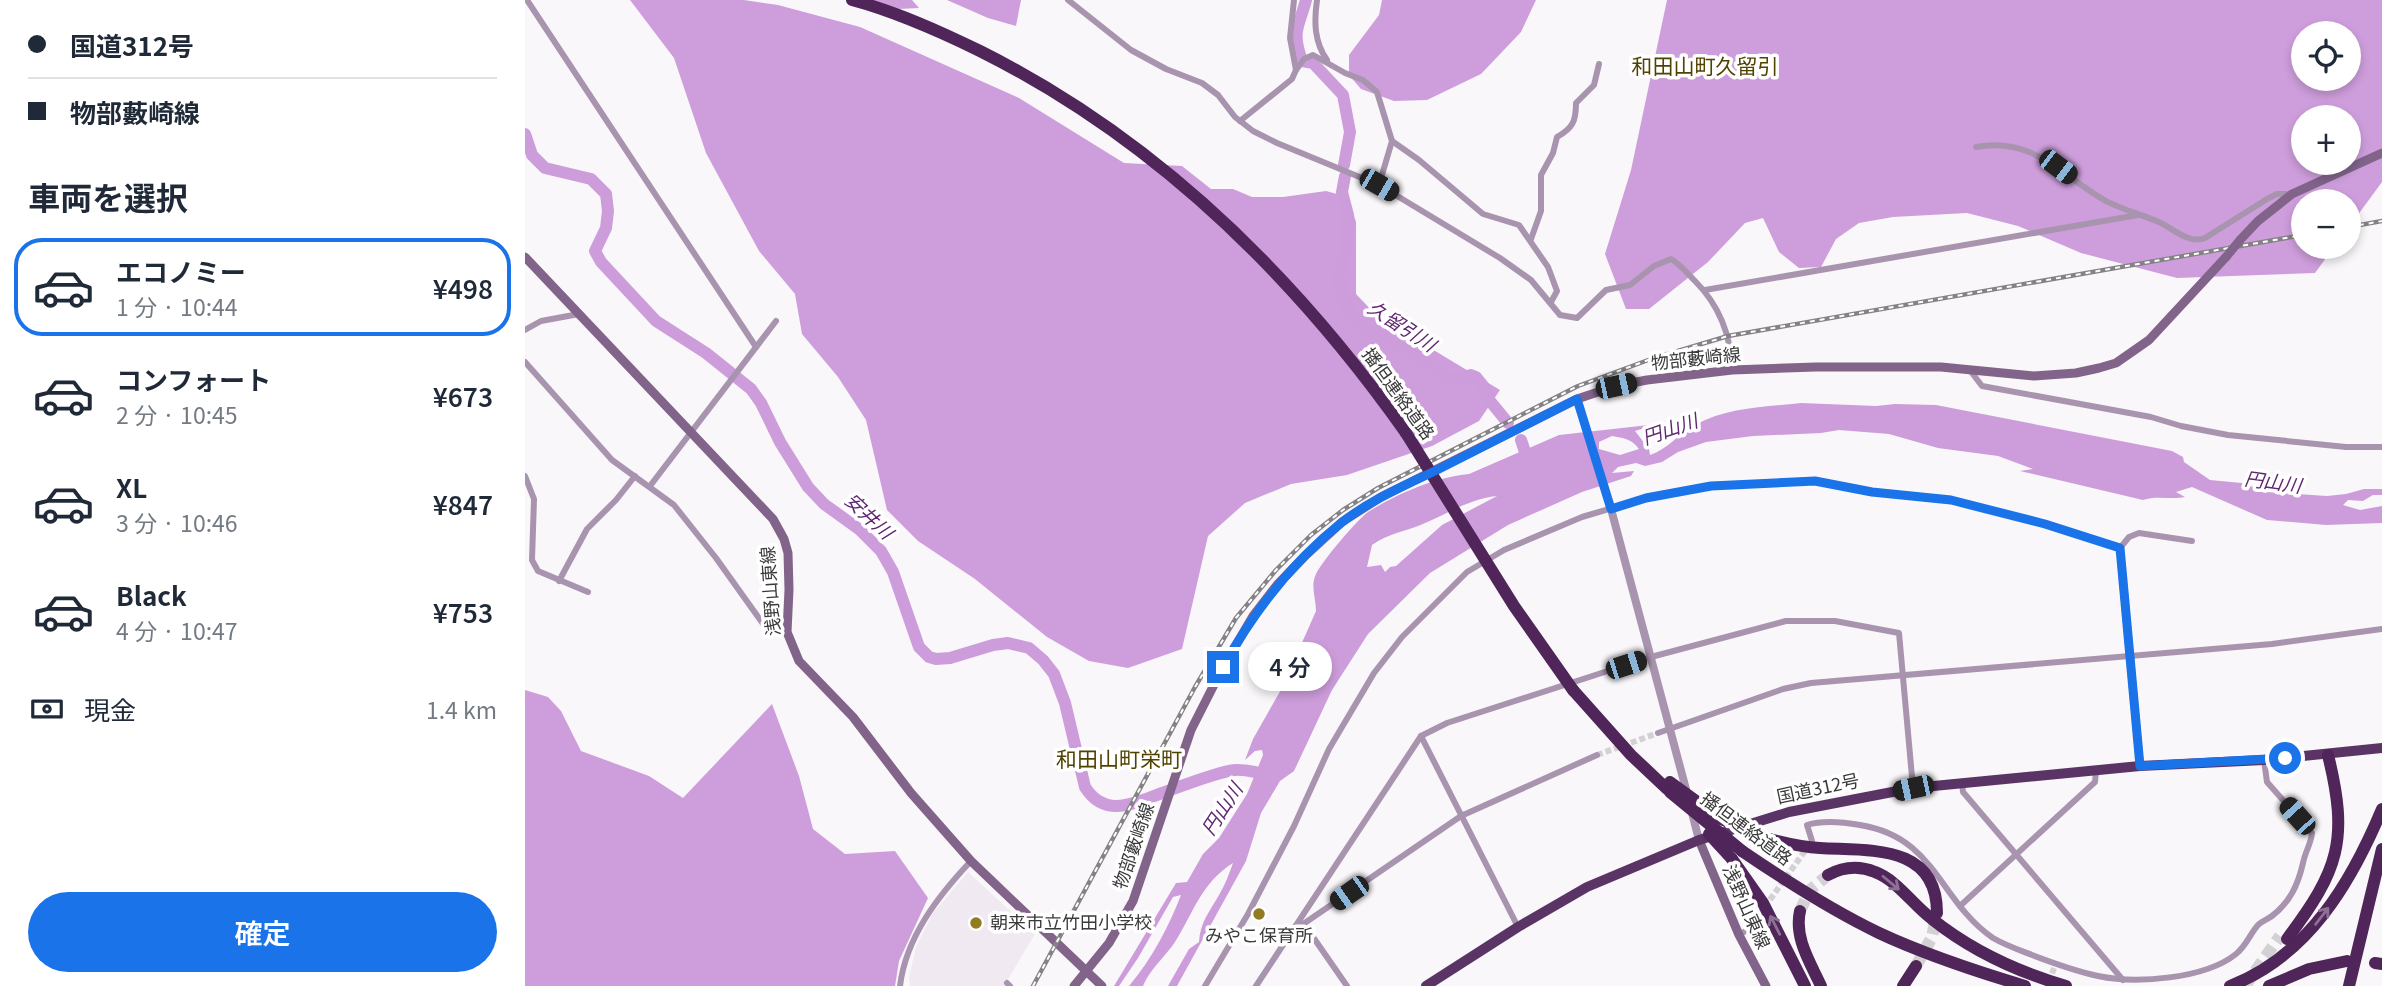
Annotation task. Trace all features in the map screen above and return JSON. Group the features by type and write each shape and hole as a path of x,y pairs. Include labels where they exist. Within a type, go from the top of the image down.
{"highway":[{"name":"播但連絡道路","path":"852,0 918,23 1001,62 1083,112 1163,170 1235,233 1299,298 1353,361 1406,433 1514,606 1573,690 1595,716 1737,855 1881,934 1980,972 2031,981"},
{"name":"国道312号","path":"1426,986 1587,887 1699,840 1789,811 1913,788 2140,766 2265,760 2382,748"},
{"path":"2284,937 2321,891 2331,870 2336,850 2338,831 2335,794 2328,755"},
{"path":"1667,788 1721,819 1766,838 1804,846 1871,849 1898,855 1913,863 1930,882 1936,898 1937,913"},
{"path":"2230,986 2271,965 2310,931 2350,876 2382,809"},
{"path":"2349,986 2382,849"},
{"path":"1737,855 1805,986"},
{"path":"1828,874 1853,867 1880,874 1951,934 2031,981 2053,986"},
{"path":"1800,911 1800,939 1821,986"},
{"path":"2356,986 2363,936"},
{"path":"2269,986 2309,969 2347,961"},
{"path":"1903,986 1916,966"},
{"path":"2031,981 2064,986"}],"main road":[{"name":"物部藪崎線","path":"2303,189 2382,153"},
{"name":"物部藪崎線","path":"1074,986 1109,943 1133,901 1192,730 1237,642 1277,585 1342,522 1381,497 1577,399 1616,386 1732,370 1882,366 1969,369 2034,376 2075,373 2116,363 2149,340 2258,221 2291,195"},
{"name":"浅野山東線","path":"525,257 773,519 788,553 786,632 799,661 853,717 911,793 971,861 1103,986"},
{"name":"浅野山東線","path":"1699,840 1739,935 1766,986"}],"street":[{"path":"527,0 756,346"},
{"path":"1294,0 1290,38 1300,65"},
{"path":"1317,0 1314,19 1317,37 1324,56 1331,65"},
{"path":"1072,1 1108,34 1131,50 1166,69 1202,83 1218,95 1241,121 1277,143 1379,185 1500,258 1531,280 1560,315 1577,318 1606,290 1630,285 1654,266 1671,259 1705,290 1725,327 1732,370"},
{"path":"1241,121 1292,79 1300,65 1314,55 1363,80 1377,92 1392,141 1379,185"},
{"path":"1531,239 1541,211 1541,175 1544,166 1553,153 1557,137 1571,128 1576,117 1576,103 1594,86 1599,64"},
{"path":"1392,141 1483,214 1519,225 1548,267 1557,291 1551,302"},
{"path":"1976,148 2001,145 2033,153 2106,201 2198,241 2267,199 2277,194 2291,194"},
{"path":"1705,290 2138,215"},
{"path":"525,330 541,321 579,314"},
{"path":"650,486 776,321"},
{"path":"525,362 612,460 674,505 716,558 765,628 786,632"},
{"path":"1969,369 1982,386 2151,417 2204,430 2346,447 2382,447"},
{"path":"1577,399 1610,506 1699,840"},
{"path":"525,476 534,499 532,560 538,571 588,592"},
{"path":"559,581 587,529 635,476"},
{"path":"1205,986 1248,914 1294,826 1329,749 1374,673 1402,637 1467,572 1504,550 1610,506 1646,498 1711,486 1815,481 1872,492 1951,500 2045,524 2120,548"},
{"path":"2140,766 2120,548 2129,537 2139,533 2192,541"},
{"path":"1256,986 1421,736 1447,723 1651,657 1786,621 1835,621 1899,633 1913,788"},
{"path":"1658,733 1783,689 1811,684 2272,644 2382,629"},
{"path":"1421,736 1518,927"},
{"path":"1291,932 1461,816 1597,755"},
{"path":"1812,841 1807,825 1815,823 1853,824 1906,841 1935,871 1971,919 1994,938 2055,966 2123,980 2186,974 2224,962 2246,944 2258,926 2285,904 2298,884 2312,833 2267,782 2265,760"},
{"path":"1960,906 2095,782 2096,771"},
{"path":"1962,783 1963,792 2123,980"},
{"path":"900,986 903,965 918,930 934,905 971,861"},
{"path":"1304,924 1347,986"},
{"path":"1739,935 1749,929"}],"shaded area":[{"path":"630,0 744,0 778,5 860,27 1019,98 1124,163 1182,166 1211,189 1233,189 1252,197 1283,197 1326,191 1348,197 1356,222 1356,294 1377,316 1500,390 1479,421 1432,446 1347,475 1291,484 1245,503 1208,536 1182,649 1128,668 1089,661 1047,637 975,579 918,541 887,510 866,420 838,377 802,334 795,294 759,251 706,153 674,58"},
{"path":"870,0 912,0 919,8 899,9"},
{"path":"947,0 1021,0 1016,26 988,18"},
{"path":"1382,0 1536,0 1521,32 1481,74 1427,100 1394,101 1361,89 1349,75 1349,55 1379,15"},
{"path":"1667,0 2382,0 2382,182 2361,211 2361,189 2291,189 2291,259 2325,259 2315,273 2177,278 2081,253 2018,226 1967,213 1893,217 1859,223 1836,239 1821,267 1799,268 1779,252 1763,218 1745,223 1708,262 1649,309 1626,309 1605,254 1631,170"},
{"path":"1801,403 1936,405 2172,451 2210,480 2242,483 2267,492 2327,496 2364,489 2382,489 2382,495 2373,495 2363,501 2348,500 2343,505 2360,510 2382,506 2382,523 2326,525 2267,520 2192,487 2176,492 2185,497 2143,500 2020,471 2033,469 1998,456 1938,448 1889,434 1839,430 1706,442 1678,452 1662,462 1618,467 1612,473 1634,471 1631,476 1582,492 1508,525 1430,573 1368,634 1332,690 1294,771 1280,781 1261,813 1246,861 1177,986 1168,986 1189,949 1199,942 1203,923 1233,863 1206,889 1175,942 1143,986 1129,986 1159,942 1181,895 1173,897 1138,958 1119,986 1114,986 1176,883 1187,882 1203,854 1219,838 1247,794 1263,755 1262,750 1255,751 1245,760 1253,739 1282,688 1316,611 1313,588 1316,574 1363,516 1379,505 1417,487 1469,474 1559,435 1658,424 1635,431 1649,449 1650,455 1689,428 1708,419 1733,411","holes":["1612,436 1624,438 1639,449 1620,455 1599,449 1599,442","1497,496 1442,525 1396,566 1385,572 1381,565 1367,567 1372,545 1378,541 1468,503"]},
{"path":"525,690 548,697 561,711 581,751 649,776 683,798 772,704 799,776 813,829 845,854 895,851 928,898 899,961 895,986 525,986"},
{"name":"朝来市立竹田小学校","path":"968,872 1035,934 1004,986 910,986 909,977 916,947 933,913"}],"waterway":[{"name":"久留引川","path":"1306,0 1297,29 1299,51 1302,61 1313,63 1343,95 1350,132 1344,165"},
{"name":"安井川","path":"525,134 532,155 545,168 591,179 606,194 606,228 595,251 601,262 656,321 706,353 751,389 808,487 824,504 860,530 881,551 893,572 919,647 929,657 950,658 1008,643 1029,648 1054,674 1065,703 1085,787 1102,803 1111,806 1131,804 1228,771 1243,770 1267,774"},
{"name":"久留引川","path":"1345,176 1342,192 1348,215 1347,243 1339,278 1351,315 1360,325 1445,376 1457,379 1471,375 1476,377 1490,401 1508,423"},
{"name":"久留引川","path":"1521,440 1529,464"}],"tunnel":[{"path":"1597,755 1658,733"},
{"path":"1749,929 1807,848"},
{"path":"1800,911 1810,890 1828,875"},
{"path":"1916,966 1932,937 1937,913"},
{"path":"2245,986 2280,936"},
{"path":"2049,982 2054,968"}],"railway":[{"path":"2361,225 2382,221"},
{"path":"1033,986 1195,687 1236,618 1276,570 1311,535 1378,488 1578,386 1651,359 1728,336 2291,237"}],"place":[{"name":"みやこ保育所","path":"1259,914"},
{"name":"朝来市立竹田小学校","path":"976,923"}],"district":[{"name":"和田山町久留引","path":"1705,67"},
{"name":"和田山町栄町","path":"1119,760"}],"route":[{"path":"1223,667 1253,616 1277,585 1342,522 1381,497 1577,399 1611,509 1646,498 1711,486 1815,481 1872,492 1951,500 2045,524 2120,548 2140,766 2285,758"}],"water label":[{"name":"円山川","path":"1670,429"},
{"name":"円山川","path":"2273,482"},
{"name":"円山川","path":"1222,809"}]}
